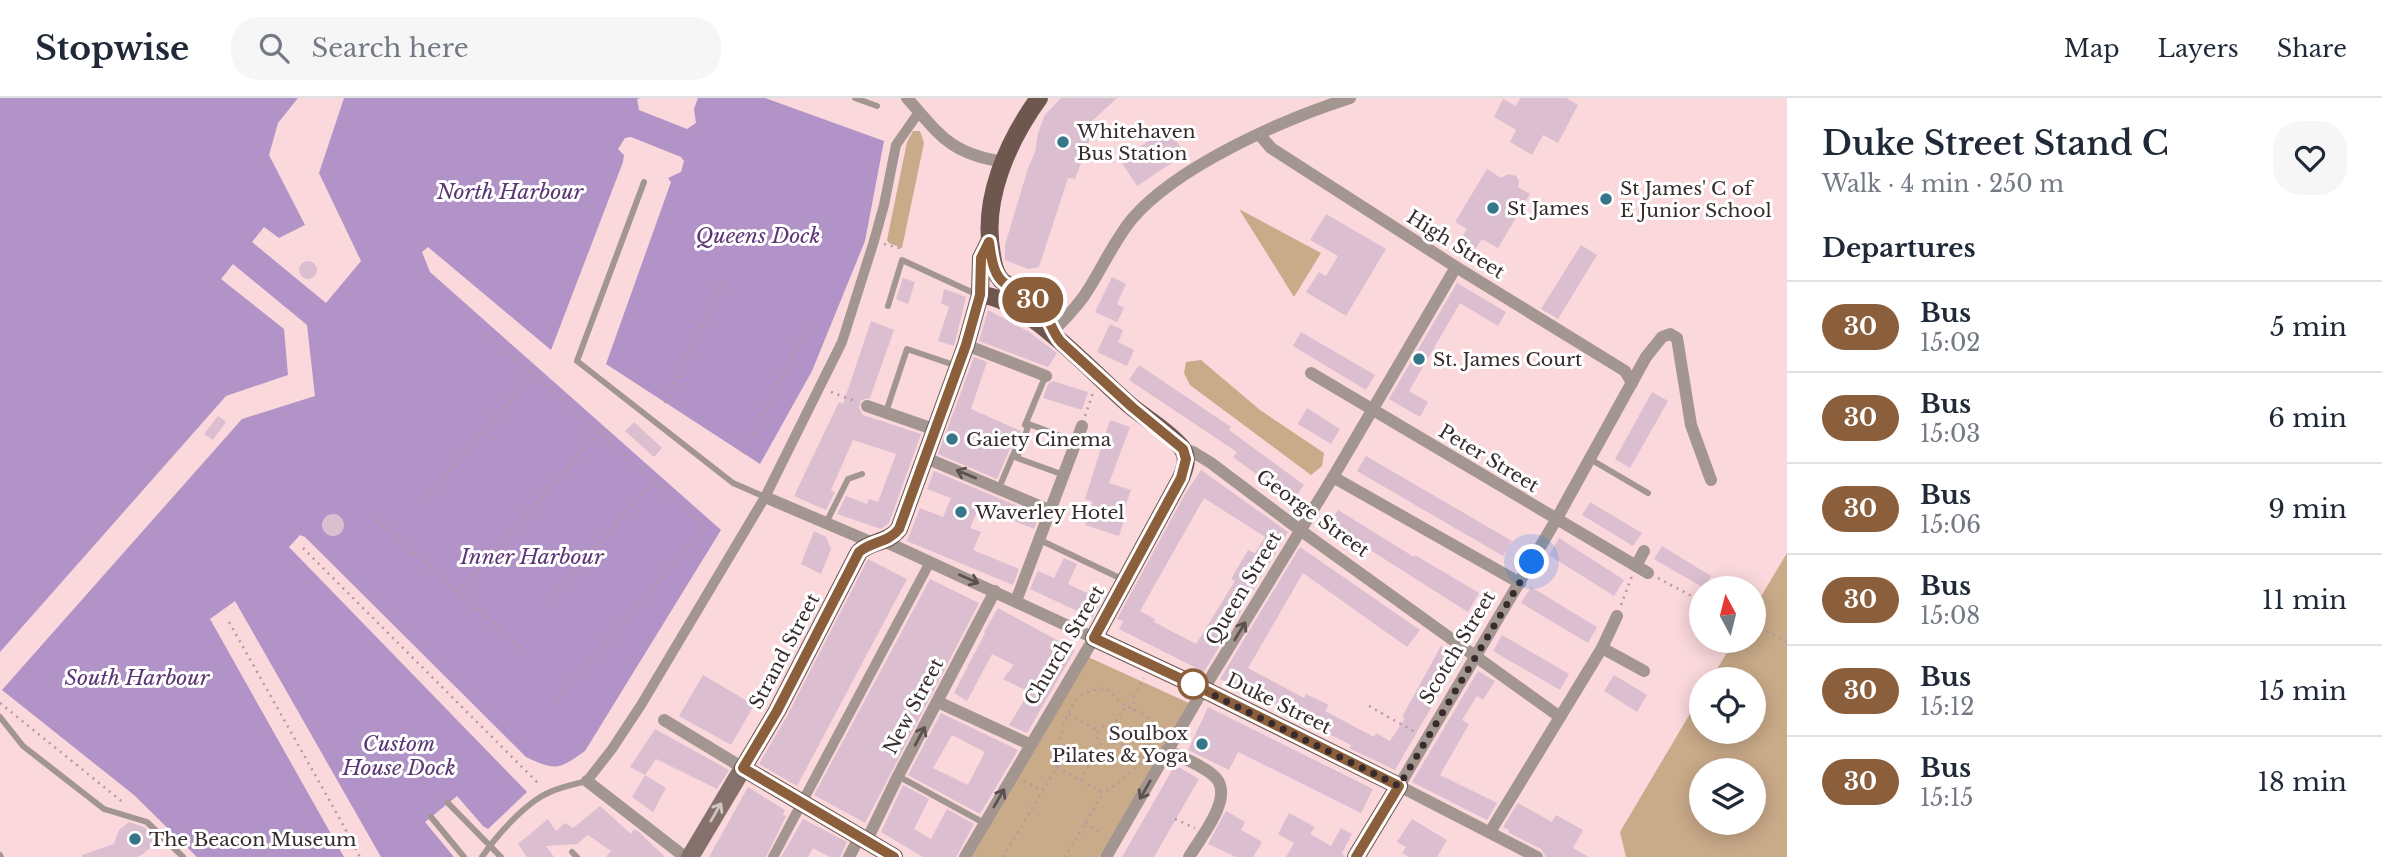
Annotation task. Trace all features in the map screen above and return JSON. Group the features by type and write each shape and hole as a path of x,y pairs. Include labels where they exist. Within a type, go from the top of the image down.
{"main road":[{"path":"980,295 999,278 989,242 994,187 1020,126 1039,98"},
{"name":"Strand Street","path":"743,768 872,546 892,537 899,529 966,345 980,295 981,258 989,242"},
{"name":"George Street","path":"999,278 1031,297 1044,312 1052,332"},
{"name":"George Street","path":"980,295 1008,303 1052,332 1076,358 1183,449"},
{"name":"Church Street","path":"1094,638 1181,478 1186,459 1183,449"},
{"name":"Duke Street","path":"1094,638 1399,786"},
{"path":"688,857 743,768 894,857"},
{"name":"Scotch Street","path":"1356,857 1399,786"}],"street":[{"path":"907,98 936,132 961,151 975,157 1003,162"},
{"path":"1052,332 1083,297 1122,233 1146,205 1171,183 1194,168 1260,135 1350,98"},
{"path":"688,857 587,780 612,749 640,705 765,497 842,342 884,205 896,145 919,112"},
{"name":"High Street","path":"1260,135 1271,148 1625,371 1632,383"},
{"name":"Queen Street","path":"1105,857 1456,267"},
{"name":"Scotch Street","path":"1399,786 1520,583 1646,357 1662,337 1670,334 1677,338 1691,425 1711,480"},
{"path":"966,345 1046,376"},
{"name":"Peter Street","path":"1311,373 1648,573"},
{"path":"867,406 936,430"},
{"path":"1016,601 1082,426"},
{"name":"George Street","path":"1183,449 1211,463 1560,717"},
{"path":"926,458 1051,511"},
{"path":"1333,477 1520,583"},
{"name":"Duke Street","path":"765,497 872,546 930,562 1094,638"},
{"path":"1636,566 1644,551"},
{"path":"773,857 930,562"},
{"name":"New Street","path":"849,857 863,838 898,776 995,591"},
{"path":"1490,832 1602,648 1616,616"},
{"name":"Church Street","path":"965,857 1029,744 1094,638"},
{"path":"1602,648 1644,671"},
{"path":"938,702 1029,744"},
{"path":"664,720 743,768"},
{"path":"1167,750 1214,776 1221,785 1223,796 1191,856"},
{"name":"Duke Street","path":"1399,786 1537,857"}],"lane":[{"path":"855,98 877,106"},
{"path":"644,183 577,361 733,483 765,497"},
{"path":"888,306 902,260 980,295"},
{"path":"886,412 907,349 958,366"},
{"path":"999,488 1046,376"},
{"path":"1064,475 1017,458 1029,424 1076,442"},
{"path":"1590,459 1648,492"},
{"path":"826,523 848,479 862,474"},
{"path":"1040,540 1126,581"},
{"path":"0,717 23,746 104,808 148,822 183,857"},
{"path":"898,776 985,823"},
{"path":"482,857 529,805 548,792 587,780"},
{"path":"448,803 501,857"},
{"path":"431,817 464,857"}],"path":[{"path":"874,241 899,248 893,272 898,273"},
{"path":"665,402 724,281"},
{"path":"743,453 807,328"},
{"path":"487,334 706,526 554,702"},
{"path":"422,502 534,374"},
{"path":"819,388 845,398"},
{"path":"1082,426 1094,390"},
{"path":"458,592 604,426"},
{"path":"549,601 654,480"},
{"path":"377,520 527,653"},
{"path":"303,548 548,792"},
{"path":"1616,616 1636,566"},
{"path":"1648,573 1689,595"},
{"path":"229,622 360,857"},
{"path":"1766,631 1787,641"},
{"path":"1134,711 1134,696 1150,665"},
{"path":"1003,857 1057,767 1057,746 1076,701 1084,693 1104,688 1118,701 1147,716 1151,733 1148,747 1133,772 1103,793 1065,857"},
{"path":"0,703 126,805"},
{"path":"1112,728 1126,706"},
{"path":"1369,706 1427,739"},
{"path":"1069,714 1098,731"},
{"path":"1098,731 1106,727 1112,728 1116,733 1116,740 1112,745 1102,745"},
{"path":"1098,731 1097,737 1102,745"},
{"path":"1116,740 1142,757"},
{"path":"1080,780 1102,745"},
{"path":"1057,767 1103,793"},
{"path":"1012,775 1042,791"},
{"path":"1175,819 1203,832"},
{"path":"1085,823 1115,841"}],"shaded area":[{"path":"913,131 920,131 924,143 902,248 887,240 907,142"},
{"path":"1239,209 1321,253 1294,297"},
{"path":"1201,360 1260,410 1324,453 1322,466 1311,475 1190,385 1184,373 1186,362"},
{"path":"1787,553 1787,857 1626,857 1620,832 1689,715 1689,744 1766,744 1766,667 1718,667 1727,653 1766,653 1766,588"},
{"path":"1088,657 1189,703 1099,857 972,857"}],"water":[{"path":"0,98 298,98 278,123 269,155 305,225 279,238 264,227 252,242 326,303 361,261 319,173 344,98 640,98 637,99 639,110 687,129 696,123 694,109 698,98 765,98 884,141 865,241 812,371 760,464 606,364 671,182 668,178 681,172 684,161 681,157 631,137 625,138 618,149 624,155 623,162 551,350 428,247 422,252 430,272 721,530 585,751 569,762 557,766 544,765 526,757 300,535 289,547 527,792 488,829 457,796 425,822 454,857 381,857 235,601 210,619 344,857 197,857 134,795 2,690 242,419 315,396 307,325 233,264 221,279 284,329 288,375 226,396 0,652"}],"building":[{"path":"1061,98 1117,98 1091,122 1095,126 1075,179 1068,178 1039,267 1028,269 1005,260 1005,245 1035,152 1038,133 1045,115"},
{"path":"1520,98 1566,98 1578,105 1558,143 1543,135 1532,155 1510,142 1516,130 1494,117 1503,99 1516,106"},
{"path":"1168,128 1185,154 1137,186 1120,160"},
{"name":"St James","path":"1487,169 1501,178 1508,174 1516,176 1518,187 1530,194 1498,248 1482,239 1474,251 1459,242 1467,229 1455,222"},
{"path":"1326,214 1386,249 1346,316 1306,292 1319,272 1326,276 1338,256 1310,240"},
{"path":"1581,245 1597,255 1558,319 1541,309"},
{"path":"308,261 314,264 317,270 314,276 308,279 302,276 299,270 302,264"},
{"path":"1112,277 1126,284 1117,304 1124,308 1117,322 1095,312"},
{"path":"903,278 915,282 908,304 896,299"},
{"name":"St. James Court","path":"1457,283 1506,312 1498,326 1460,303 1409,391 1428,402 1420,417 1389,399"},
{"path":"944,289 966,297 954,346 938,341 949,307 941,303"},
{"path":"988,310 1029,332 1057,353 1048,367 979,341"},
{"path":"871,321 894,330 870,398 861,400 859,408 863,415 921,434 889,523 881,529 837,514 846,496 867,504 869,499 878,502 896,454 853,440 831,490 835,492 826,510 794,496 839,402 843,404"},
{"path":"1110,324 1123,330 1118,342 1134,350 1127,366 1097,352"},
{"path":"1301,332 1375,375 1366,390 1293,346"},
{"path":"974,357 987,362 971,409 1021,431 1014,439 997,479 938,454"},
{"path":"1139,365 1231,427 1229,430 1304,485 1293,501 1233,457 1237,452 1129,380"},
{"path":"1053,381 1088,392 1082,410 1043,398 1048,384"},
{"path":"1652,392 1668,401 1630,468 1615,459"},
{"path":"1307,408 1340,429 1331,444 1298,424"},
{"path":"218,416 226,422 213,440 204,434"},
{"path":"1110,420 1130,427 1109,483 1131,490 1122,516 1125,517 1119,536 1085,525 1093,502 1085,499"},
{"path":"634,422 662,448 654,457 625,431"},
{"path":"1366,456 1512,541 1503,556 1357,471"},
{"path":"1201,470 1288,532 1204,672 1119,629 1123,621 1117,619 1185,494","holes":["1204,498 1265,537 1255,553 1248,550 1231,579 1235,581 1196,644 1154,622 1155,619 1140,611"]},
{"path":"934,471 1039,515 1034,529 979,507 970,528 981,532 973,550 1019,569 1013,585 907,541 920,508 943,517 951,498 927,489"},
{"path":"1590,502 1642,533 1633,546 1582,515"},
{"path":"1338,510 1479,593 1468,612 1329,524"},
{"path":"333,514 341,517 344,525 341,533 333,536 325,533 322,525 325,517"},
{"path":"814,531 826,537 831,549 821,574 801,564"},
{"path":"1559,538 1624,580 1614,596 1549,555"},
{"path":"1662,546 1711,576 1689,576 1689,579 1654,559"},
{"path":"1300,547 1420,630 1407,647 1303,573 1248,668 1304,698 1306,694 1329,705 1325,711 1374,737 1376,733 1390,741 1405,718 1402,717 1441,646 1460,658 1395,770 1349,748 1351,745 1317,728 1318,724 1220,679"},
{"path":"1064,558 1077,564 1068,584 1102,600 1092,618 1030,589 1038,571 1054,578"},
{"path":"868,559 907,579 797,786 759,764 787,716"},
{"path":"930,579 979,603 865,823 814,795"},
{"path":"1531,587 1597,627 1588,643 1521,603"},
{"path":"998,608 1075,650 1027,733 1009,725 1029,692 1003,679 1014,665 992,654 967,701 954,693"},
{"path":"1502,635 1569,674 1560,690 1493,651"},
{"path":"1478,671 1495,681 1483,700 1477,696 1462,720 1469,724 1440,775 1497,803 1487,820 1412,782"},
{"path":"703,675 754,705 731,745 679,716"},
{"path":"1614,675 1647,695 1637,712 1604,691"},
{"path":"1208,707 1373,789 1361,813 1238,752 1229,770 1188,750"},
{"path":"941,713 1018,750 980,814 908,775","holes":["952,735 985,752 968,785 933,768"]},
{"path":"655,729 729,770 717,789 656,759 645,775 630,767"},
{"path":"1175,765 1199,779 1154,857 1122,857"},
{"path":"645,775 666,788 653,812 632,797"},
{"path":"903,785 929,799 914,829 931,839 947,809 974,824 956,857 923,857 881,832"},
{"path":"748,787 785,810 783,815 786,816 766,857 709,857"},
{"path":"1518,803 1552,822 1556,815 1583,830 1573,848 1589,857 1546,857 1541,849 1508,832 1509,830 1503,827"},
{"path":"600,806 631,834 634,829 639,832 665,857 606,857 611,851 588,835 577,844 546,846 554,857 527,857 518,844 548,819 556,831 565,823 573,828"},
{"path":"1226,811 1245,822 1241,830 1262,842 1253,857 1236,857 1208,844"},
{"path":"1289,813 1315,827 1310,834 1331,846 1341,828 1352,834 1342,853 1345,857 1286,857 1294,843 1278,834"},
{"path":"803,819 847,842 840,857 830,857 813,848 808,857 781,857"},
{"path":"1412,819 1447,840 1437,857 1409,857 1402,853 1406,847 1397,842"},
{"name":"The Beacon Museum","path":"129,822 144,827 153,836 151,847 143,854 137,857 82,857 114,844 119,830"}],"bus line":[{"name":"30","path":"894,857 743,768 777,711 859,552 892,537 899,529 966,345 980,295 981,258 989,242 999,278 1031,297 1044,312 1052,332 1076,358 1183,449 1186,459 1181,478 1094,638 1399,786 1356,857"}],"place":[{"name":"Whitehaven Bus Station","path":"1063,142"},
{"name":"St James' C of E Junior School","path":"1606,199"},
{"name":"St James","path":"1493,208"},
{"name":"St. James Court","path":"1419,359"},
{"name":"Gaiety Cinema","path":"952,439"},
{"name":"Waverley Hotel","path":"961,512"},
{"name":"Soulbox Pilates & Yoga","path":"1202,744"},
{"name":"The Beacon Museum","path":"135,839"}],"route":[{"path":"1193,684 1187,682 1399,786 1532,562"}],"water label":[{"name":"North Harbour","path":"510,192"},
{"name":"Queens Dock","path":"758,236"},
{"name":"Inner Harbour","path":"532,557"},
{"name":"South Harbour","path":"137,678"},
{"name":"Custom House Dock","path":"399,756"}]}
